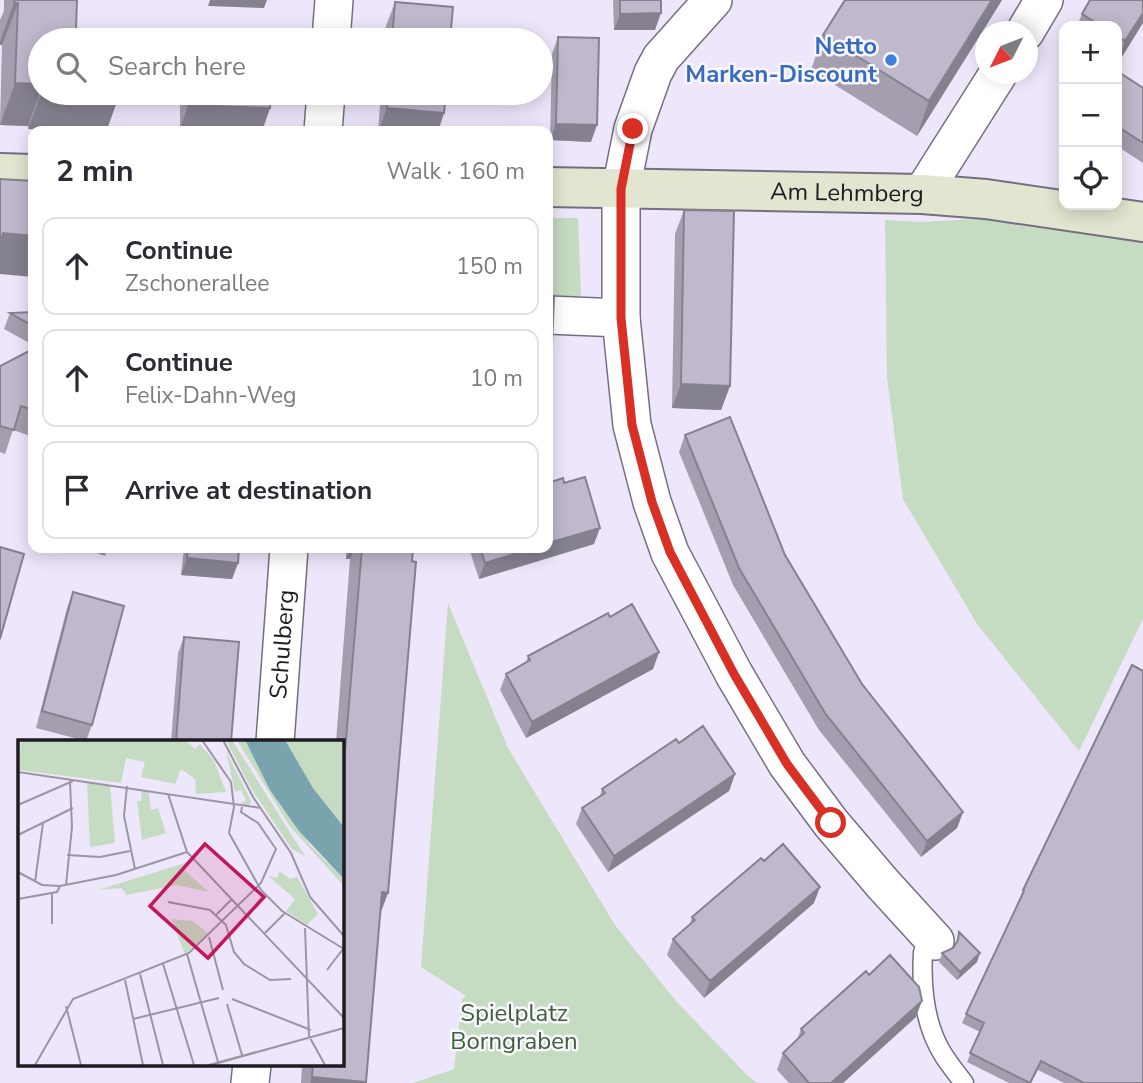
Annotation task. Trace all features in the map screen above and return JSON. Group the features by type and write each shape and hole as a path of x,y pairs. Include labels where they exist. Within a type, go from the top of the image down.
{"street":[{"path":"332,28 334,0"},
{"path":"713,0 653,72 633,129 621,189 621,318 632,425 652,502 670,552 734,674 787,764 840,833 935,941"},
{"path":"1032,21 1044,0"},
{"path":"922,194 992,84"},
{"path":"323,126 325,105"},
{"path":"0,173 28,174"},
{"name":"Am Lehmberg","path":"553,187 922,194 986,199 1143,222"},
{"path":"553,315 621,318"},
{"name":"Schulberg","path":"275,740 289,553"}],"lane":[{"path":"935,941 923,952 924,1002 931,1030 943,1055 964,1083"}],"green space":[{"path":"553,218 578,218 581,296 553,296"},
{"path":"994,218 1143,238 1143,619 1079,751 977,624 903,499 887,377 885,220 920,222"},
{"name":"Spielplatz Borngraben","path":"448,603 508,748 615,925 676,1001 757,1083 413,1083 454,1069 462,1000 466,996 421,967"}],"building":[{"path":"14,0 77,0 76,28 28,28 28,84 15,83 18,3 14,3"},
{"path":"620,0 661,0 661,13 620,14"},
{"name":"Netto Marken-Discount","path":"845,0 992,0 979,21 975,21 975,27 929,101 823,35"},
{"path":"1090,0 1143,0 1143,13 1125,41 1122,39 1122,21 1093,21 1082,14"},
{"path":"395,2 453,7 451,28 393,28"},
{"path":"558,37 599,38 597,125 556,124"},
{"path":"1122,74 1143,88 1143,143 1122,129"},
{"path":"188,105 270,105 270,108"},
{"path":"387,105 445,105 444,113 387,108"},
{"path":"0,179 28,181 28,236 3,233 0,243"},
{"path":"684,210 734,211 730,386 681,384"},
{"path":"28,312 28,323 10,313"},
{"path":"28,352 28,408 21,406 14,430 0,426 0,366"},
{"path":"730,417 785,555 862,684 963,812 927,841 825,713 739,568 685,435"},
{"path":"585,477 600,528 553,542 553,481 563,478 564,483"},
{"path":"0,547 24,554 0,639"},
{"path":"188,553 239,553 238,563 187,558"},
{"path":"362,553 413,553 412,561 416,562 388,893 382,892 366,1082 312,1077 313,1066 343,1066 343,775"},
{"path":"482,553 517,553 485,563"},
{"path":"73,592 124,606 92,725 42,711"},
{"path":"632,604 659,652 532,722 506,674 530,660 528,656 608,613 610,617"},
{"path":"184,637 239,642 231,740 176,740"},
{"path":"1132,665 1143,671 1143,1083 1084,1083 1041,1061 1030,1083 970,1053 984,1023 966,1014"},
{"path":"703,726 735,774 614,856 582,808 605,793 602,789 676,739 679,743"},
{"path":"783,844 820,887 710,981 673,939 695,920 692,917 761,858 764,861"},
{"path":"959,932 980,953 960,972 942,953 953,948"},
{"path":"890,955 919,987 922,1001 831,1083 809,1083 783,1053 804,1033 801,1029 866,971 869,975"}],"place":[{"name":"Netto Marken-Discount","path":"891,60"}],"route":[{"path":"633,129 621,189 621,318 632,425 652,502 670,552 734,674 787,764 831,823"}]}
